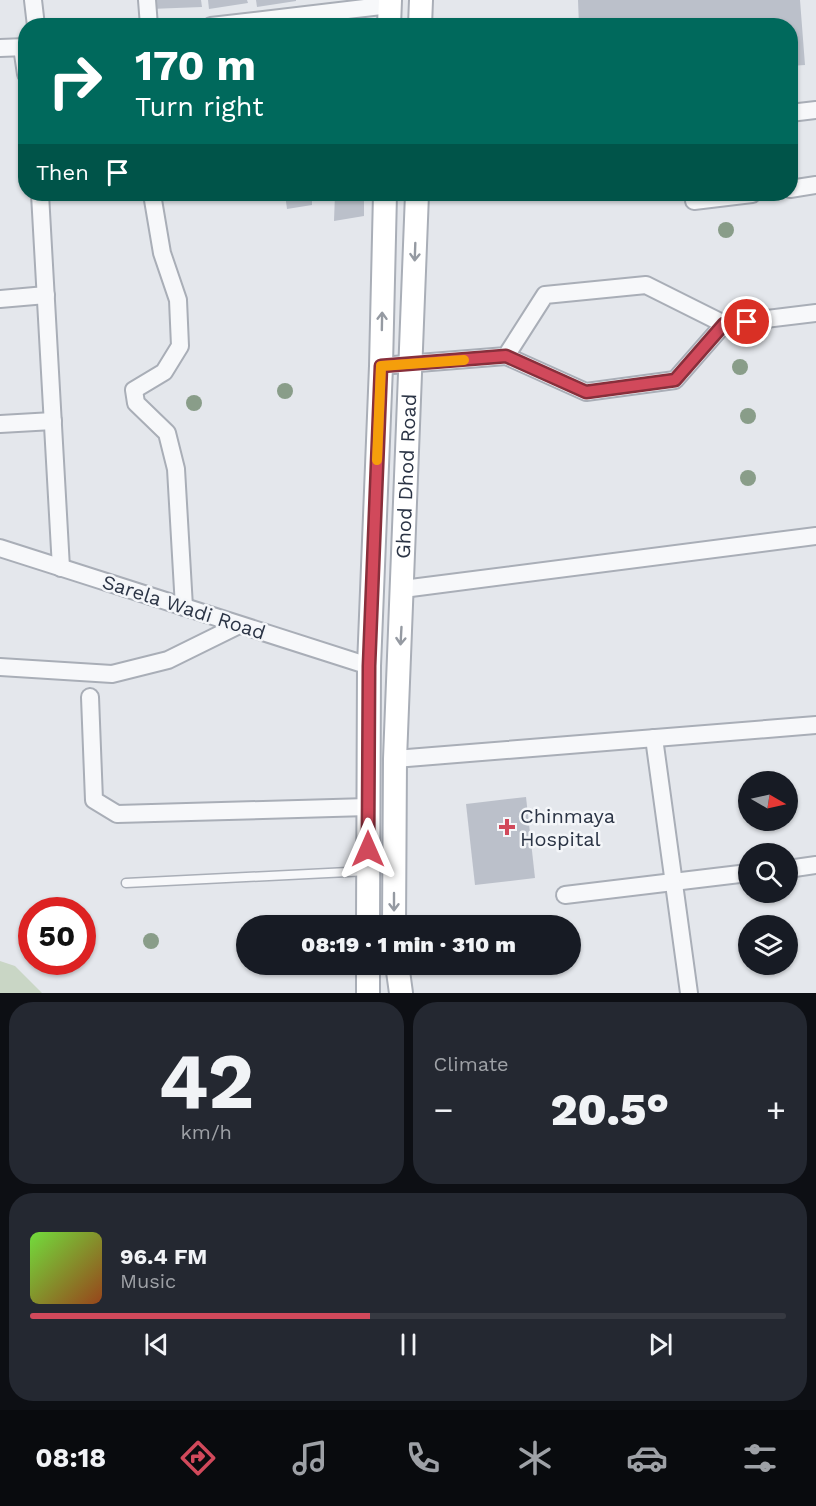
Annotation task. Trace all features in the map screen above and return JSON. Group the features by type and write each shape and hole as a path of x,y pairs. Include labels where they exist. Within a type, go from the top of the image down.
{"main road":[{"path":"420,18 421,0"},
{"path":"368,915 369,666 385,201"},
{"name":"Ghod Dhod Road","path":"394,915 395,759 417,201"},
{"path":"368,975 368,993"},
{"path":"399,975 401,993"}],"street":[{"path":"33,0 35,18"},
{"path":"147,0 148,18"},
{"path":"300,18 390,10"},
{"path":"0,48 18,47"},
{"path":"798,112 816,110"},
{"path":"798,188 816,185"},
{"path":"40,201 61,568"},
{"path":"153,201 162,253 178,300 180,346 164,372 134,390 136,403 167,433 176,469 183,607"},
{"path":"506,356 545,295 646,285 724,324 816,313"},
{"path":"0,299 46,294"},
{"path":"381,366 506,356 586,392 675,380 724,324"},
{"path":"0,424 53,422"},
{"path":"403,590 816,536"},
{"name":"Sarela Wadi Road","path":"0,548 369,666"},
{"path":"0,668 112,674 168,660 239,625"},
{"path":"90,697 94,800 117,814 368,807"},
{"path":"395,759 816,725"},
{"path":"654,738 689,993"},
{"path":"798,868 816,865"},
{"path":"565,895 738,874"}],"lane":[{"path":"126,883 368,870"}],"green space":[{"path":"0,961 15,966 18,969 18,975 24,975 42,993 0,993"}],"building":[{"path":"150,0 201,0 202,7 150,9"},
{"path":"208,0 247,0 248,3 209,9"},
{"path":"256,0 296,0 296,1 257,7"},
{"path":"578,0 800,0 805,65 798,65 798,18 579,18"},
{"path":"286,201 312,201 312,205 287,209"},
{"path":"335,201 364,201 364,216 334,221"},
{"path":"526,797 535,878 475,885 466,804"}],"slow traffic":[{"path":"377,460 381,366 464,360"}],"place":[{"name":"Chinmaya Hospital","path":"507,827"}],"route":[{"path":"368,849 369,666 381,366 506,356 586,392 675,380 724,324 747,322"}]}
